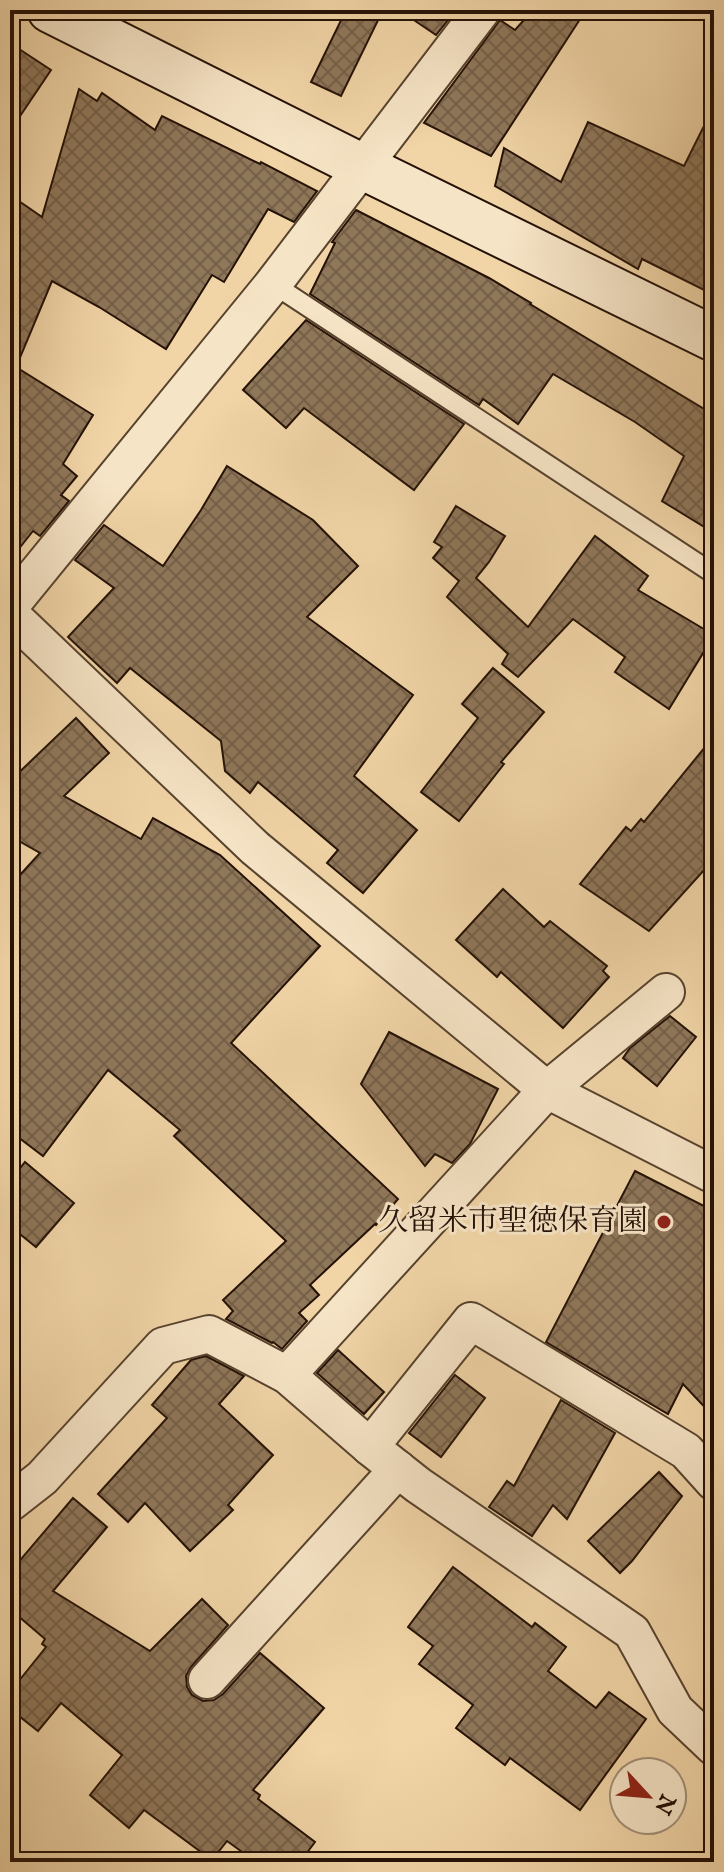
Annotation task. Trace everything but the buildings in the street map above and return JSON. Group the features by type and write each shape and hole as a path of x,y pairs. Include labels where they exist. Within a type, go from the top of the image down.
{"street":[{"path":"10,606 273,284 482,10"},
{"path":"58,11 363,167 714,339"},
{"path":"10,614 255,848 547,1090 714,1175"},
{"path":"287,1375 547,1090 666,992"},
{"path":"207,1680 384,1458 471,1321 686,1451 714,1482"},
{"path":"10,1503 42,1478 163,1346 209,1334 287,1375 418,1485 632,1632 675,1710 714,1747"}],"lane":[{"path":"273,284 714,574"}],"place":[{"name":"久留米市聖徳保育園","path":"664,1222"}]}
